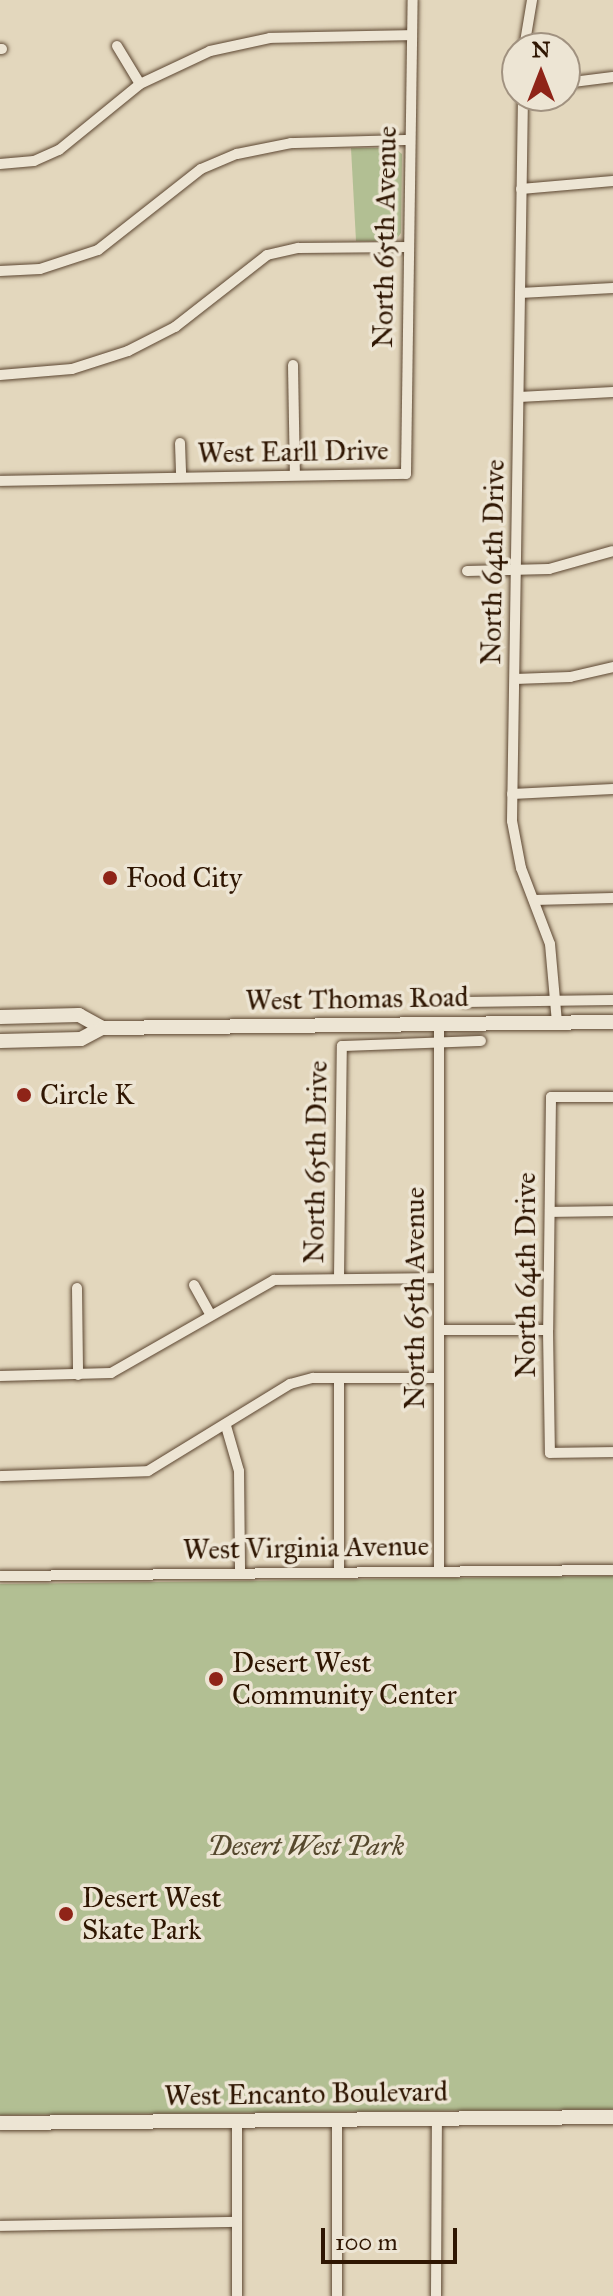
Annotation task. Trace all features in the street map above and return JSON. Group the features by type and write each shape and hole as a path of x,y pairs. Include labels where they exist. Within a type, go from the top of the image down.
{"main road":[{"name":"West Thomas Road","path":"0,1017 79,1015 102,1028"},
{"name":"West Thomas Road","path":"0,1041 81,1039 102,1028 613,1022"},
{"name":"West Encanto Boulevard","path":"0,2123 613,2117"}],"street":[{"name":"North 65th Avenue","path":"406,474 413,0"},
{"path":"527,32 532,0"},
{"path":"0,164 34,161 59,150 140,84 193,58 247,42 412,35"},
{"path":"117,46 140,84"},
{"path":"581,81 613,77"},
{"name":"North 64th Drive","path":"523,112 512,794 514,838 550,944 557,1023"},
{"path":"0,271 40,269 98,250 201,169 246,152 291,143 409,140"},
{"path":"521,189 572,188 613,181"},
{"path":"0,375 72,369 128,351 175,327 267,255 298,248 409,247"},
{"path":"520,293 613,288"},
{"path":"293,365 295,475"},
{"path":"519,397 613,392"},
{"name":"West Earll Drive","path":"180,443 181,477"},
{"name":"West Earll Drive","path":"0,481 406,474"},
{"path":"467,571 516,572 569,566 613,551"},
{"path":"515,679 570,677 613,667"},
{"path":"512,794 613,789"},
{"path":"534,900 613,898"},
{"name":"West Thomas Road","path":"464,1002 613,1000"},
{"name":"North 65th Avenue","path":"439,1025 439,1571"},
{"name":"West Thomas Road","path":"342,1046 481,1041"},
{"name":"North 65th Drive","path":"339,1278 342,1046"},
{"name":"North 64th Drive","path":"613,1097 551,1097 548,1330 550,1453 613,1452"},
{"path":"550,1212 613,1211"},
{"path":"0,1376 111,1373 135,1363 210,1314 274,1280 439,1278"},
{"path":"194,1285 210,1314"},
{"path":"77,1288 78,1375"},
{"path":"439,1330 548,1330"},
{"path":"339,1378 339,1571"},
{"path":"0,1476 140,1473 226,1426 290,1384 339,1378 439,1378"},
{"path":"226,1426 239,1471 240,1573"},
{"name":"West Virginia Avenue","path":"0,1576 613,1570"},
{"path":"436,2296 437,2119"},
{"path":"337,2120 337,2296"},
{"path":"237,2122 237,2296"},
{"path":"0,2226 237,2222"}],"green space":[{"path":"351,148 394,148 402,154 401,233 395,241 356,241"},
{"name":"Desert West Park","path":"613,1576 613,2109 0,2115 0,1584"}],"place":[{"name":"Food City","path":"110,878"},
{"name":"Circle K","path":"24,1095"},
{"name":"Desert West Community Center","path":"216,1679"},
{"name":"Desert West Skate Park","path":"66,1914"}]}
